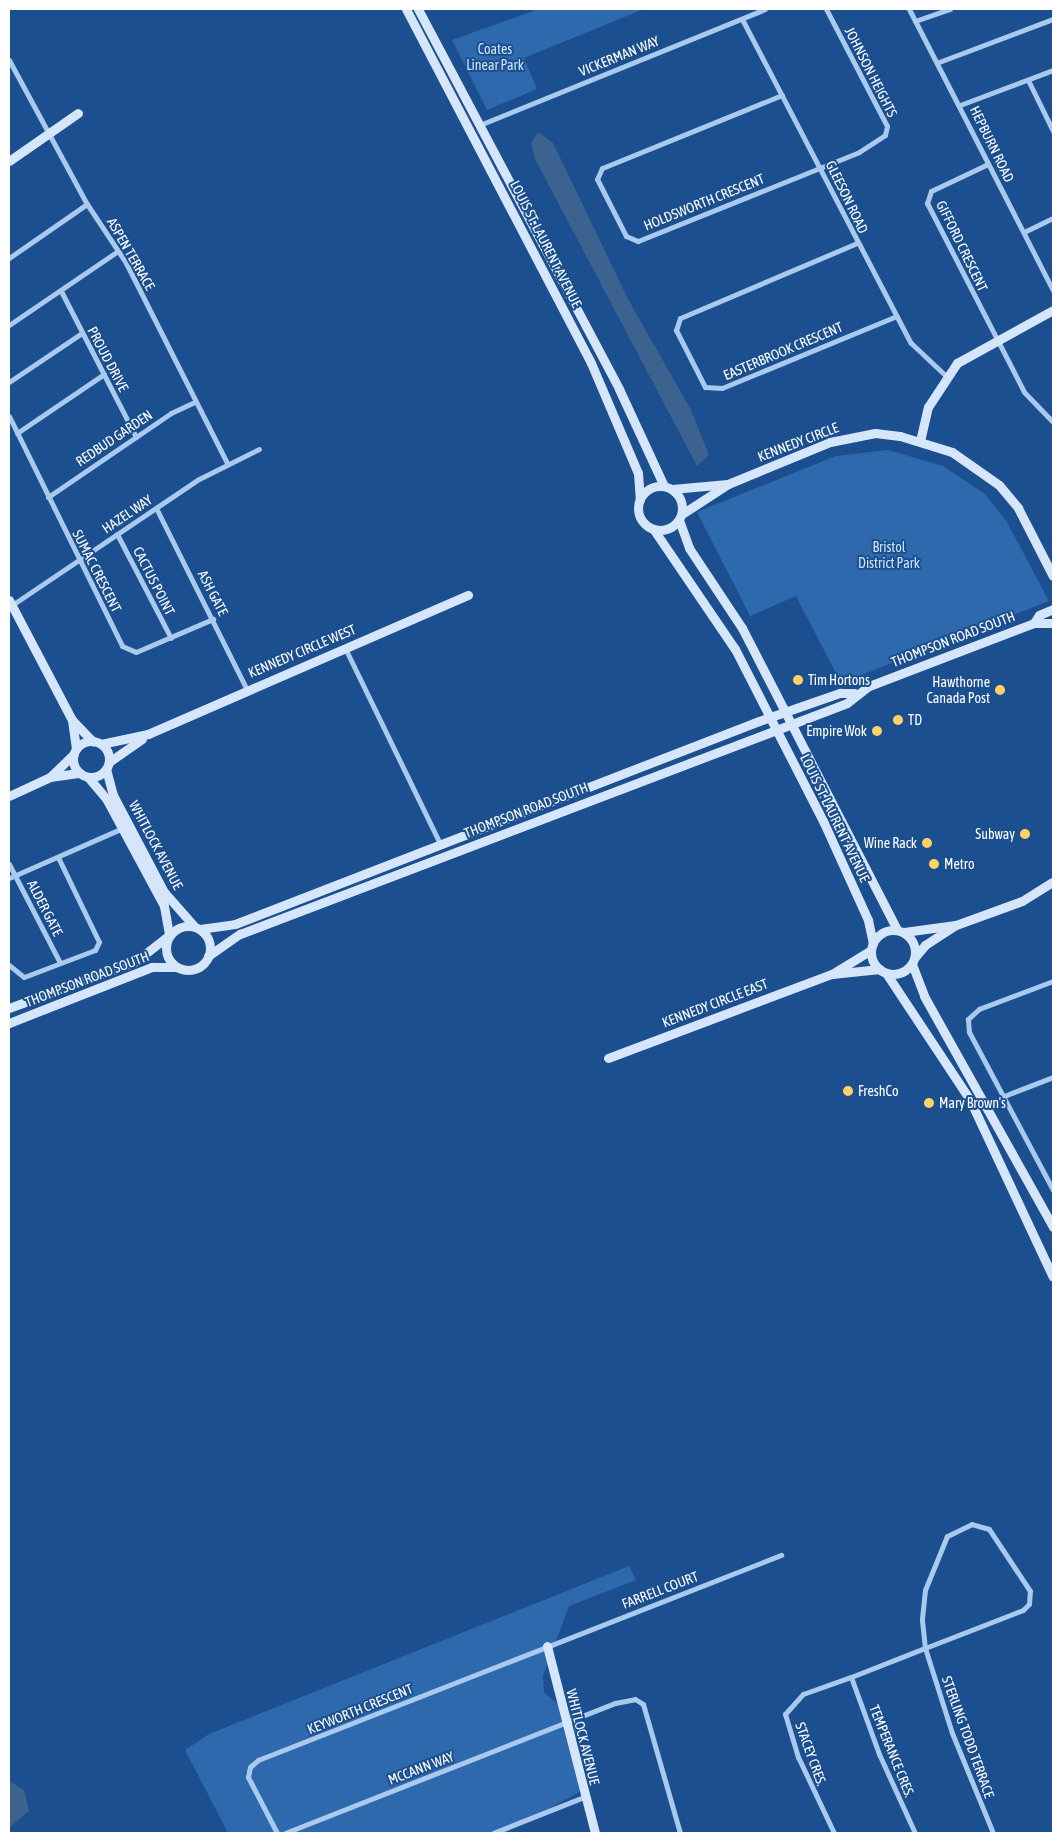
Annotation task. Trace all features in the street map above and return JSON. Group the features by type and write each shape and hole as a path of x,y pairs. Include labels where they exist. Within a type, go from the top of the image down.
{"main road":[{"name":"LOUIS ST. LAURENT AVENUE","path":"406,9 591,363 638,473 640,500"},
{"name":"LOUIS ST. LAURENT AVENUE","path":"418,9 482,124 667,488"},
{"path":"9,161 78,113"},
{"path":"920,440 928,408 945,375 996,339 1053,310"},
{"name":"KENNEDY CIRCLE","path":"681,517 728,484 852,436 875,433 920,440 979,468 999,485 1018,508 1053,576"},
{"name":"KENNEDY CIRCLE","path":"667,488 728,484"},
{"path":"667,488 681,499 681,517 668,529 654,530 642,521 640,500 650,489 667,488"},
{"name":"LOUIS ST. LAURENT AVENUE","path":"681,517 686,542 742,628 900,931"},
{"name":"LOUIS ST. LAURENT AVENUE","path":"654,530 721,625 770,717 868,920 872,947"},
{"name":"KENNEDY CIRCLE WEST","path":"75,752 97,743 148,734 468,594"},
{"path":"10,603 72,720 97,743"},
{"name":"THOMPSON ROAD SOUTH","path":"197,927 223,929 770,717 840,693 854,693 1034,622 1053,609"},
{"name":"THOMPSON ROAD SOUTH","path":"1034,622 1053,622"},
{"name":"THOMPSON ROAD SOUTH","path":"208,956 240,934 775,728 847,703 854,693"},
{"path":"9,796 50,777 75,752 72,720"},
{"name":"KENNEDY CIRCLE WEST","path":"84,775 107,766 148,734"},
{"name":"WHITLOCK AVENUE","path":"97,743 107,766 113,795 126,827 166,911 168,935"},
{"name":"WHITLOCK AVENUE","path":"75,752 84,775 126,827 164,892 197,927"},
{"path":"50,777 84,775"},
{"path":"883,971 901,973 925,945 956,925 1022,900 1053,882"},
{"path":"956,925 882,932 872,947 883,971 970,1100 1053,1277"},
{"path":"180,926 197,927 209,941 208,956 191,970 176,967 168,958 168,935 180,926"},
{"path":"900,931 914,942 914,960 924,996 1053,1227"},
{"name":"THOMPSON ROAD SOUTH","path":"9,1008 136,961 168,935"},
{"name":"KENNEDY CIRCLE EAST","path":"608,1058 832,974 872,947"},
{"name":"THOMPSON ROAD SOUTH","path":"9,1023 152,968 176,967"},
{"name":"KENNEDY CIRCLE EAST","path":"832,974 883,971"},
{"name":"WHITLOCK AVENUE","path":"547,1646 584,1797 595,1833"}],"street":[{"name":"VICKERMAN WAY","path":"482,124 765,9"},
{"name":"JOHNSON HEIGHTS","path":"820,168 866,148 887,130 826,9"},
{"name":"HEPBURN ROAD","path":"909,9 938,62 1053,290"},
{"path":"915,21 950,9"},
{"name":"GLEESON ROAD","path":"742,19 896,316 919,356 945,375"},
{"path":"938,62 1053,19"},
{"name":"ASPEN TERRACE","path":"9,60 87,204 118,252 227,463"},
{"path":"960,105 1053,70"},
{"path":"1028,80 1053,131"},
{"name":"HOLDSWORTH CRESCENT","path":"782,95 602,168 597,179 626,236 638,241 820,168"},
{"name":"GIFFORD CRESCENT","path":"988,164 931,191 927,203 996,339 1029,399 1053,422"},
{"path":"9,258 87,204"},
{"path":"1024,232 1053,218"},
{"name":"EASTERBROOK CRESCENT","path":"857,243 680,318 676,330 705,387 722,388 896,316"},
{"path":"9,325 118,252"},
{"name":"PROUD DRIVE","path":"60,291 136,437"},
{"path":"9,382 82,333"},
{"path":"17,433 104,374"},
{"name":"REDBUD GARDEN","path":"48,497 136,437 195,402"},
{"name":"SUMAC CRESCENT","path":"9,416 78,560 128,651 171,638 213,619"},
{"name":"HAZEL WAY","path":"10,603 227,463 259,448"},
{"name":"ASH GATE","path":"156,508 247,690"},
{"name":"CACTUS POINT","path":"117,534 171,638"},
{"path":"345,647 440,844"},
{"path":"9,878 126,827"},
{"path":"9,965 24,977 95,950 99,942 58,857"},
{"name":"ALDER GATE","path":"9,864 60,963"},
{"path":"1053,981 979,1009 968,1019 969,1032 1053,1190"},
{"path":"1004,1096 1053,1077"},
{"path":"1046,1177 1053,1174"},
{"name":"STERLING TODD TERRACE","path":"924,1648 1029,1604 1025,1582 982,1524 972,1524 947,1536 941,1548 925,1590 924,1648 952,1733 993,1833"},
{"name":"FARRELL COURT","path":"547,1646 781,1555"},
{"name":"KEYWORTH CRESCENT","path":"277,1833 248,1777 250,1767 258,1760 547,1646"},
{"name":"STACEY CRES.","path":"834,1833 798,1757 785,1714 803,1694 852,1677 924,1648"},
{"name":"TEMPERANCE CRES.","path":"852,1677 879,1754 915,1833"},
{"name":"MCCANN WAY","path":"285,1833 566,1726 615,1703 635,1699 644,1704 680,1833"},
{"path":"493,1833 584,1797"}],"green space":[{"name":"Coates Linear Park","path":"539,9 644,9 524,58 537,89 487,110 452,40"},
{"name":"Bristol District Park","path":"888,450 943,466 985,494 1007,522 1049,601 841,683 796,596 750,616 697,512 836,456"},
{"path":"629,1566 636,1580 569,1606 543,1676 544,1692 579,1723 573,1758 587,1788 505,1833 228,1833 185,1750 209,1734"}],"shaded area":[{"path":"538,132 553,143 628,299 691,410 709,455 697,466 535,159 531,143"},
{"path":"9,1781 24,1790 29,1811 9,1828"}],"place":[{"name":"Tim Hortons","path":"798,680"},
{"name":"Hawthorne Canada Post","path":"1000,690"},
{"name":"TD","path":"898,720"},
{"name":"Empire Wok","path":"877,731"},
{"name":"Subway","path":"1025,834"},
{"name":"Wine Rack","path":"927,843"},
{"name":"Metro","path":"934,864"},
{"name":"FreshCo","path":"848,1091"},
{"name":"Mary Brown's","path":"929,1103"}]}
